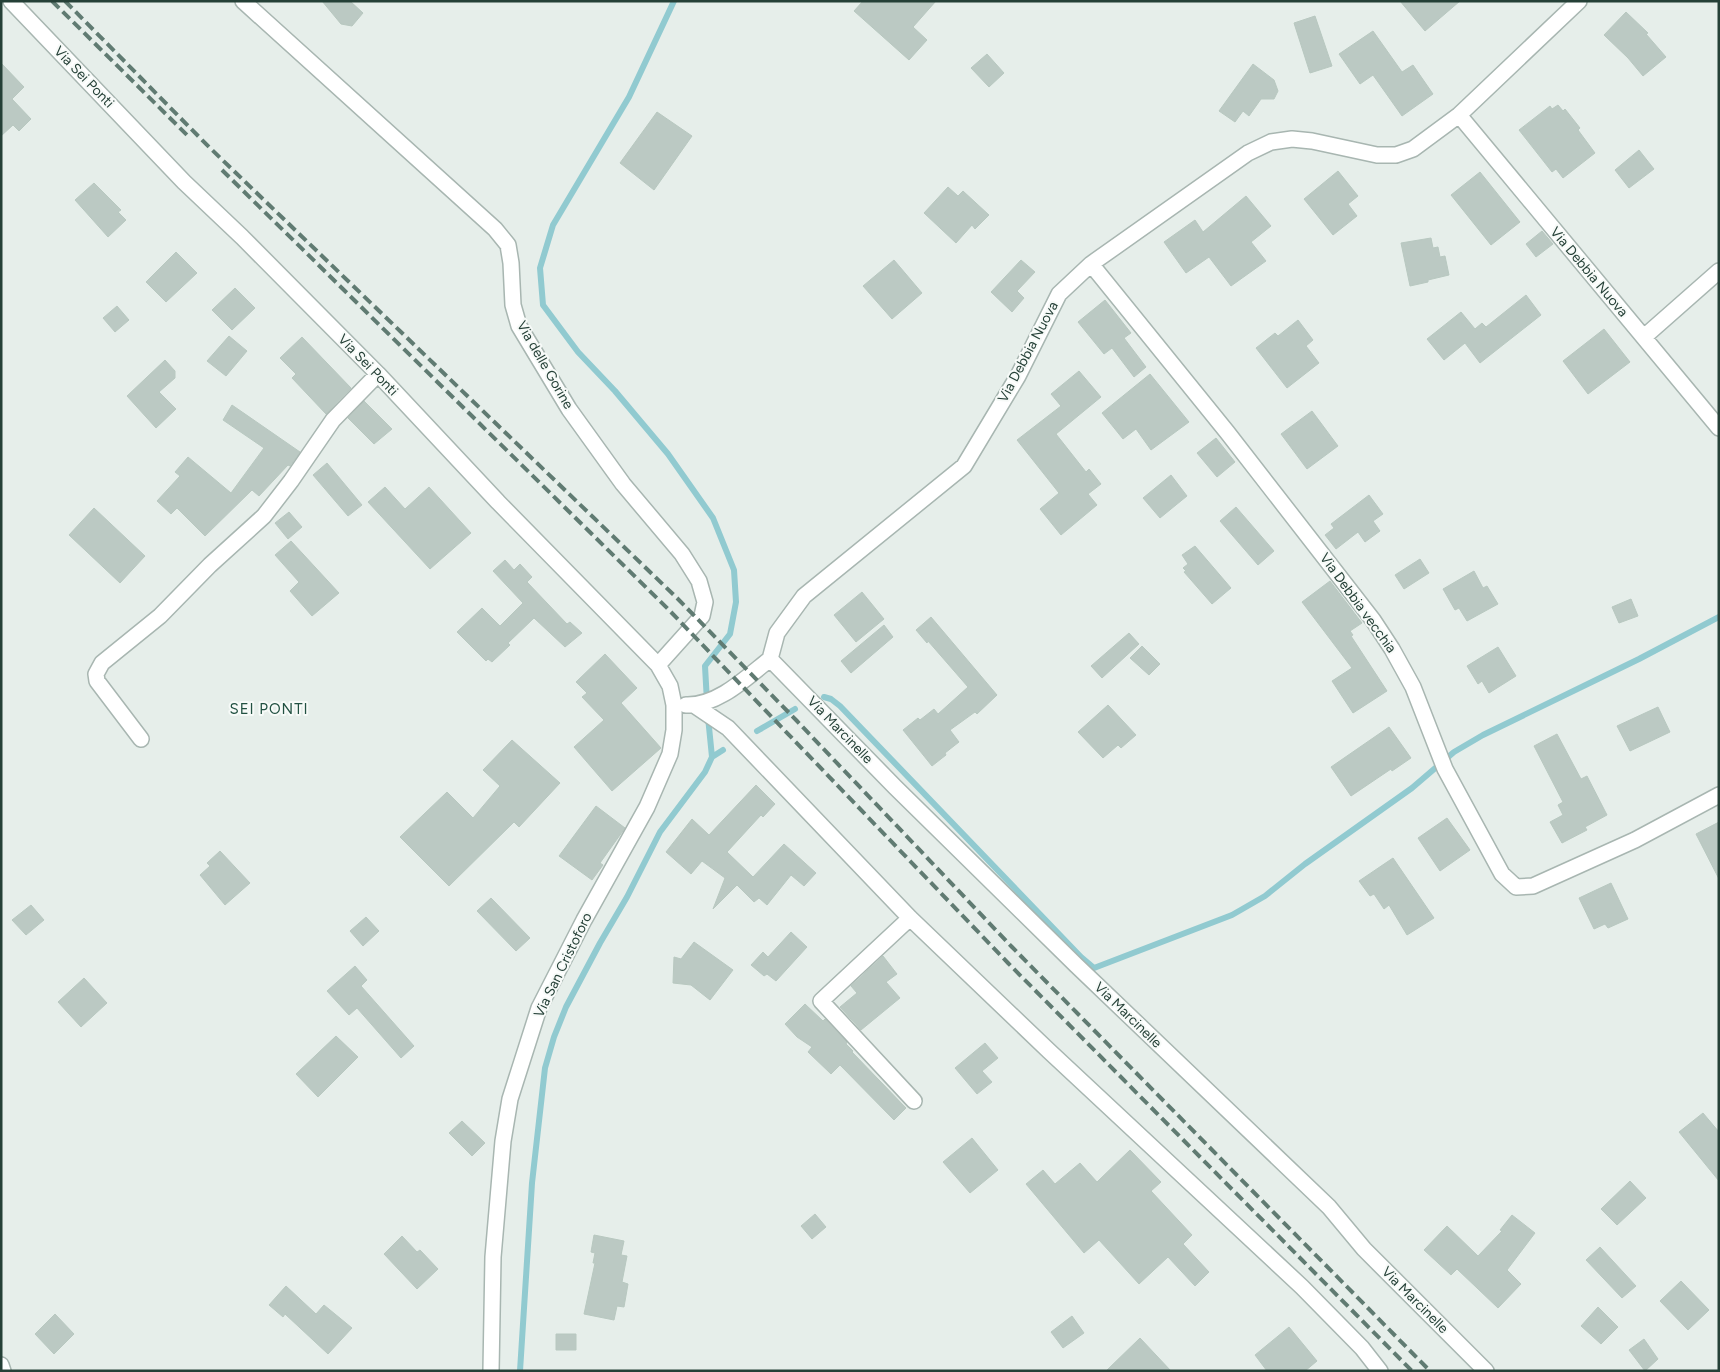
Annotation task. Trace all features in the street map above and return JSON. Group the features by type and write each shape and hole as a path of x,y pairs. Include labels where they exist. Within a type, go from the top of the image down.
{"street":[{"name":"Via Sei Ponti","path":"11,1 184,182 242,237 378,374 498,502 658,665 670,686 674,705 674,730 670,754"},
{"name":"Via delle Gorine","path":"243,1 495,228 508,245 513,304 519,326 574,416 622,484 682,554 699,580 705,602 702,616 658,665"},
{"name":"Via Debbia Nuova","path":"770,659 777,633 804,596 964,466 1018,376 1059,294 1091,264 1248,152 1271,142 1292,139 1302,140 1377,155 1396,155 1413,149 1459,115 1579,1"},
{"name":"Via Debbia Nuova","path":"1459,115 1719,428"},
{"name":"Via Debbia vecchia","path":"1091,264 1227,432 1373,620 1413,687 1443,763 1502,874 1516,887 1532,886 1635,840 1719,795"},
{"path":"1644,338 1719,271"},
{"path":"141,738 97,681 96,674 102,663 160,616 210,565 264,516 333,420 378,374"},
{"path":"674,705 694,705 726,693 770,659"},
{"name":"Via Marcinelle","path":"770,659 895,787 1076,965 1329,1208 1364,1249 1486,1371"},
{"path":"694,705 728,728 910,918 1049,1051 1302,1287 1362,1348 1380,1371"},
{"name":"Via San Cristoforo","path":"490,1371 493,1256 503,1141 510,1099 539,1008 584,920 647,807 670,754"},
{"path":"910,918 821,1001 914,1101"},
{"path":"1,1365 3,1371"}],"building":[{"path":"322,1 350,1 363,13 352,26 341,24"},
{"path":"863,1 936,1 913,27 927,40 909,60 854,11"},
{"path":"1400,1 1460,1 1425,31"},
{"path":"1626,12 1648,33 1646,34 1666,57 1643,76 1628,58 1604,35"},
{"path":"1315,16 1332,66 1310,73 1294,23"},
{"path":"1373,31 1402,72 1413,65 1433,94 1402,116 1373,75 1360,84 1339,54"},
{"path":"987,54 1004,73 989,87 971,68"},
{"path":"1,63 24,87 12,99 31,119 19,131 13,125 1,136"},
{"path":"1253,64 1274,80 1278,91 1274,99 1261,99 1249,116 1243,111 1235,122 1219,111"},
{"path":"1558,105 1563,111 1565,109 1580,128 1578,130 1595,153 1563,178 1556,169 1552,172 1519,130 1550,106 1552,109"},
{"path":"657,112 692,136 654,190 620,163"},
{"path":"1639,150 1654,169 1629,188 1615,170"},
{"path":"1338,171 1358,196 1348,204 1357,216 1333,235 1304,199"},
{"path":"1480,172 1520,222 1491,245 1451,195"},
{"path":"94,183 121,210 118,212 126,220 108,237 75,200"},
{"path":"948,187 958,196 963,191 989,215 975,229 972,225 956,243 924,213"},
{"path":"1246,196 1271,226 1251,242 1266,261 1231,286 1209,257 1186,273 1164,242 1195,220 1203,232"},
{"path":"1542,231 1553,244 1536,257 1526,244"},
{"path":"1431,238 1433,248 1438,247 1440,257 1445,256 1449,275 1410,286 1401,243"},
{"path":"176,252 197,273 166,302 146,282"},
{"path":"894,260 922,293 892,319 863,286"},
{"path":"1021,260 1035,272 1017,291 1024,298 1012,312 991,292"},
{"path":"235,288 255,308 232,330 212,310"},
{"path":"1526,295 1541,315 1480,363 1465,343 1444,360 1427,339 1461,312 1475,329 1482,323 1486,327"},
{"path":"1105,300 1131,333 1124,338 1146,367 1134,377 1112,348 1104,354 1078,322"},
{"path":"117,306 129,320 115,332 103,318"},
{"path":"1298,320 1313,340 1306,346 1319,363 1287,388 1256,348 1275,333 1278,336"},
{"path":"1604,329 1630,362 1588,394 1563,361"},
{"path":"229,336 247,351 226,376 207,361"},
{"path":"302,337 351,388 326,414 292,378 296,374 280,358"},
{"path":"165,360 175,371 175,378 159,392 176,409 156,428 127,396"},
{"path":"1079,371 1101,397 1056,434 1086,472 1089,469 1101,484 1088,494 1097,505 1061,535 1040,509 1059,493 1017,440 1061,406 1051,394"},
{"path":"1150,374 1189,422 1151,450 1136,429 1123,439 1102,413"},
{"path":"364,401 392,429 374,444 348,418"},
{"path":"232,405 300,452 290,466 288,465 259,496 252,490 205,536 177,508 171,514 157,501 180,476 175,472 188,457 231,493 264,448 223,420"},
{"path":"1312,411 1338,446 1307,469 1281,434"},
{"path":"1216,438 1235,462 1217,477 1197,453"},
{"path":"327,463 362,505 348,516 313,475"},
{"path":"1171,475 1187,496 1160,518 1143,498"},
{"path":"385,487 405,509 429,487 471,533 430,569 368,502"},
{"path":"1369,495 1383,514 1373,521 1380,531 1365,542 1358,532 1336,549 1325,535 1334,528 1331,524"},
{"path":"1236,507 1274,551 1258,565 1220,521"},
{"path":"94,508 145,556 120,583 69,535"},
{"path":"289,512 302,527 288,539 275,523"},
{"path":"291,541 339,593 312,616 290,591 299,582 275,555"},
{"path":"1195,546 1231,588 1212,604 1184,572 1186,571 1183,568 1188,564 1182,555"},
{"path":"1420,559 1429,573 1404,589 1395,575"},
{"path":"505,560 514,570 520,564 532,577 527,582 567,624 570,622 582,633 565,647 534,618 508,643 510,645 492,662 488,659 486,661 457,632 482,608 500,626 523,603 493,571"},
{"path":"1474,571 1483,588 1487,586 1498,604 1467,621 1459,608 1455,610 1443,589"},
{"path":"1330,581 1362,623 1350,631 1353,635 1351,636 1387,691 1353,713 1332,681 1352,668 1302,602"},
{"path":"862,592 884,619 856,642 834,615"},
{"path":"1631,599 1638,616 1619,623 1612,607"},
{"path":"931,617 997,695 977,714 975,712 950,730 959,742 932,766 903,730 918,718 920,720 934,709 938,714 968,687 916,630"},
{"path":"884,625 893,637 851,673 841,661"},
{"path":"1129,633 1139,644 1102,678 1091,666"},
{"path":"1142,646 1160,664 1149,675 1130,658"},
{"path":"1498,647 1516,676 1489,693 1482,681 1478,684 1467,666"},
{"path":"605,654 637,688 621,703 661,748 612,791 574,747 604,720 582,697 587,693 576,682"},
{"path":"1108,705 1136,735 1121,748 1118,745 1103,758 1078,732"},
{"path":"1658,707 1670,732 1630,751 1617,726"},
{"path":"1389,727 1411,758 1351,796 1331,767"},
{"path":"1557,734 1581,779 1587,776 1607,815 1585,827 1587,830 1562,843 1550,822 1563,815 1558,805 1563,802 1534,746"},
{"path":"512,740 560,783 519,827 514,822 449,886 400,837 447,792 473,818 500,786 483,770"},
{"path":"756,785 775,804 763,817 761,815 727,852 753,877 784,844 816,873 804,886 791,875 767,905 759,898 754,902 737,885 713,909 725,878 702,861 691,874 666,852 692,819 709,835"},
{"path":"596,806 625,828 600,863 603,865 592,880 559,856"},
{"path":"1447,818 1470,850 1440,871 1418,838"},
{"path":"1719,822 1719,879 1696,834"},
{"path":"220,851 250,883 225,905 200,875 210,866 207,863"},
{"path":"1393,858 1434,918 1407,935 1389,905 1384,909 1374,894 1370,896 1359,881"},
{"path":"1611,883 1628,919 1608,928 1605,924 1594,929 1579,898"},
{"path":"491,898 530,938 516,951 477,911"},
{"path":"31,905 44,920 26,935 12,920"},
{"path":"366,917 379,931 363,946 350,931"},
{"path":"791,932 807,947 776,981 767,974 764,976 751,965 763,952 768,957"},
{"path":"694,942 733,970 710,1000 691,985 673,983 674,957 681,959"},
{"path":"883,956 897,974 886,982 900,998 861,1030 840,1007 857,993 851,986"},
{"path":"355,966 367,980 361,986 414,1046 401,1058 357,1008 349,1015 327,991"},
{"path":"84,978 107,1003 81,1027 58,1002"},
{"path":"805,1004 823,1021 825,1019 847,1042 846,1044 852,1052 906,1108 894,1120 840,1065 831,1074 808,1052 812,1047 797,1037 785,1024"},
{"path":"336,1036 358,1057 318,1097 296,1074"},
{"path":"985,1043 998,1058 982,1071 992,1082 977,1094 955,1068"},
{"path":"1703,1113 1719,1132 1719,1181 1679,1132"},
{"path":"462,1121 485,1143 472,1156 449,1133"},
{"path":"972,1138 998,1170 970,1193 943,1162"},
{"path":"1130,1150 1161,1182 1151,1191 1192,1235 1183,1244 1209,1272 1195,1286 1168,1257 1139,1284 1099,1240 1084,1253 1026,1184 1043,1170 1055,1184 1080,1163 1097,1182"},
{"path":"1630,1181 1646,1198 1617,1225 1601,1209"},
{"path":"815,1214 826,1227 812,1239 801,1226"},
{"path":"1512,1215 1535,1233 1507,1270 1521,1284 1498,1308 1457,1269 1451,1275 1424,1250 1447,1226 1478,1256 1502,1231 1500,1230"},
{"path":"594,1235 624,1241 621,1255 627,1256 622,1282 628,1284 624,1307 617,1306 614,1320 584,1314 595,1263 593,1263 595,1253 591,1252"},
{"path":"402,1236 417,1252 420,1250 438,1269 417,1289 384,1254"},
{"path":"1600,1247 1636,1286 1622,1298 1586,1260"},
{"path":"1681,1281 1709,1310 1688,1330 1660,1301"},
{"path":"286,1286 316,1314 324,1305 352,1328 328,1354 285,1314 283,1317 269,1305"},
{"path":"1598,1307 1618,1327 1601,1344 1581,1326"},
{"path":"55,1314 74,1334 54,1354 35,1334"},
{"path":"1072,1316 1084,1333 1063,1348 1051,1332"},
{"path":"1289,1327 1317,1361 1305,1371 1267,1371 1255,1355"},
{"path":"556,1334 576,1334 576,1350 556,1350"},
{"path":"1140,1338 1171,1371 1106,1371"},
{"path":"1644,1339 1658,1359 1645,1371 1629,1350"}],"waterway":[{"path":"674,1 629,97 553,225 540,268 543,305 578,352 615,391 668,454 713,518 734,570 736,602 730,634 705,666 707,702"},
{"path":"824,697 831,699 840,706 1081,957 1094,968 1232,915 1265,896 1305,864 1412,788 1454,752 1483,735 1639,659 1719,617"},
{"path":"757,731 795,709"},
{"path":"520,1371 532,1183 545,1068 554,1037 566,1007 600,943 627,897 660,832 705,772 712,757 708,717"},
{"path":"712,757 723,750"}],"railway":[{"path":"52,1 187,135"},
{"path":"65,1 209,147 677,598 1012,947 1430,1371"},
{"path":"222,170 669,610 1008,963 1412,1371"}],"district":[{"name":"SEI PONTI","path":"269,709"}]}
